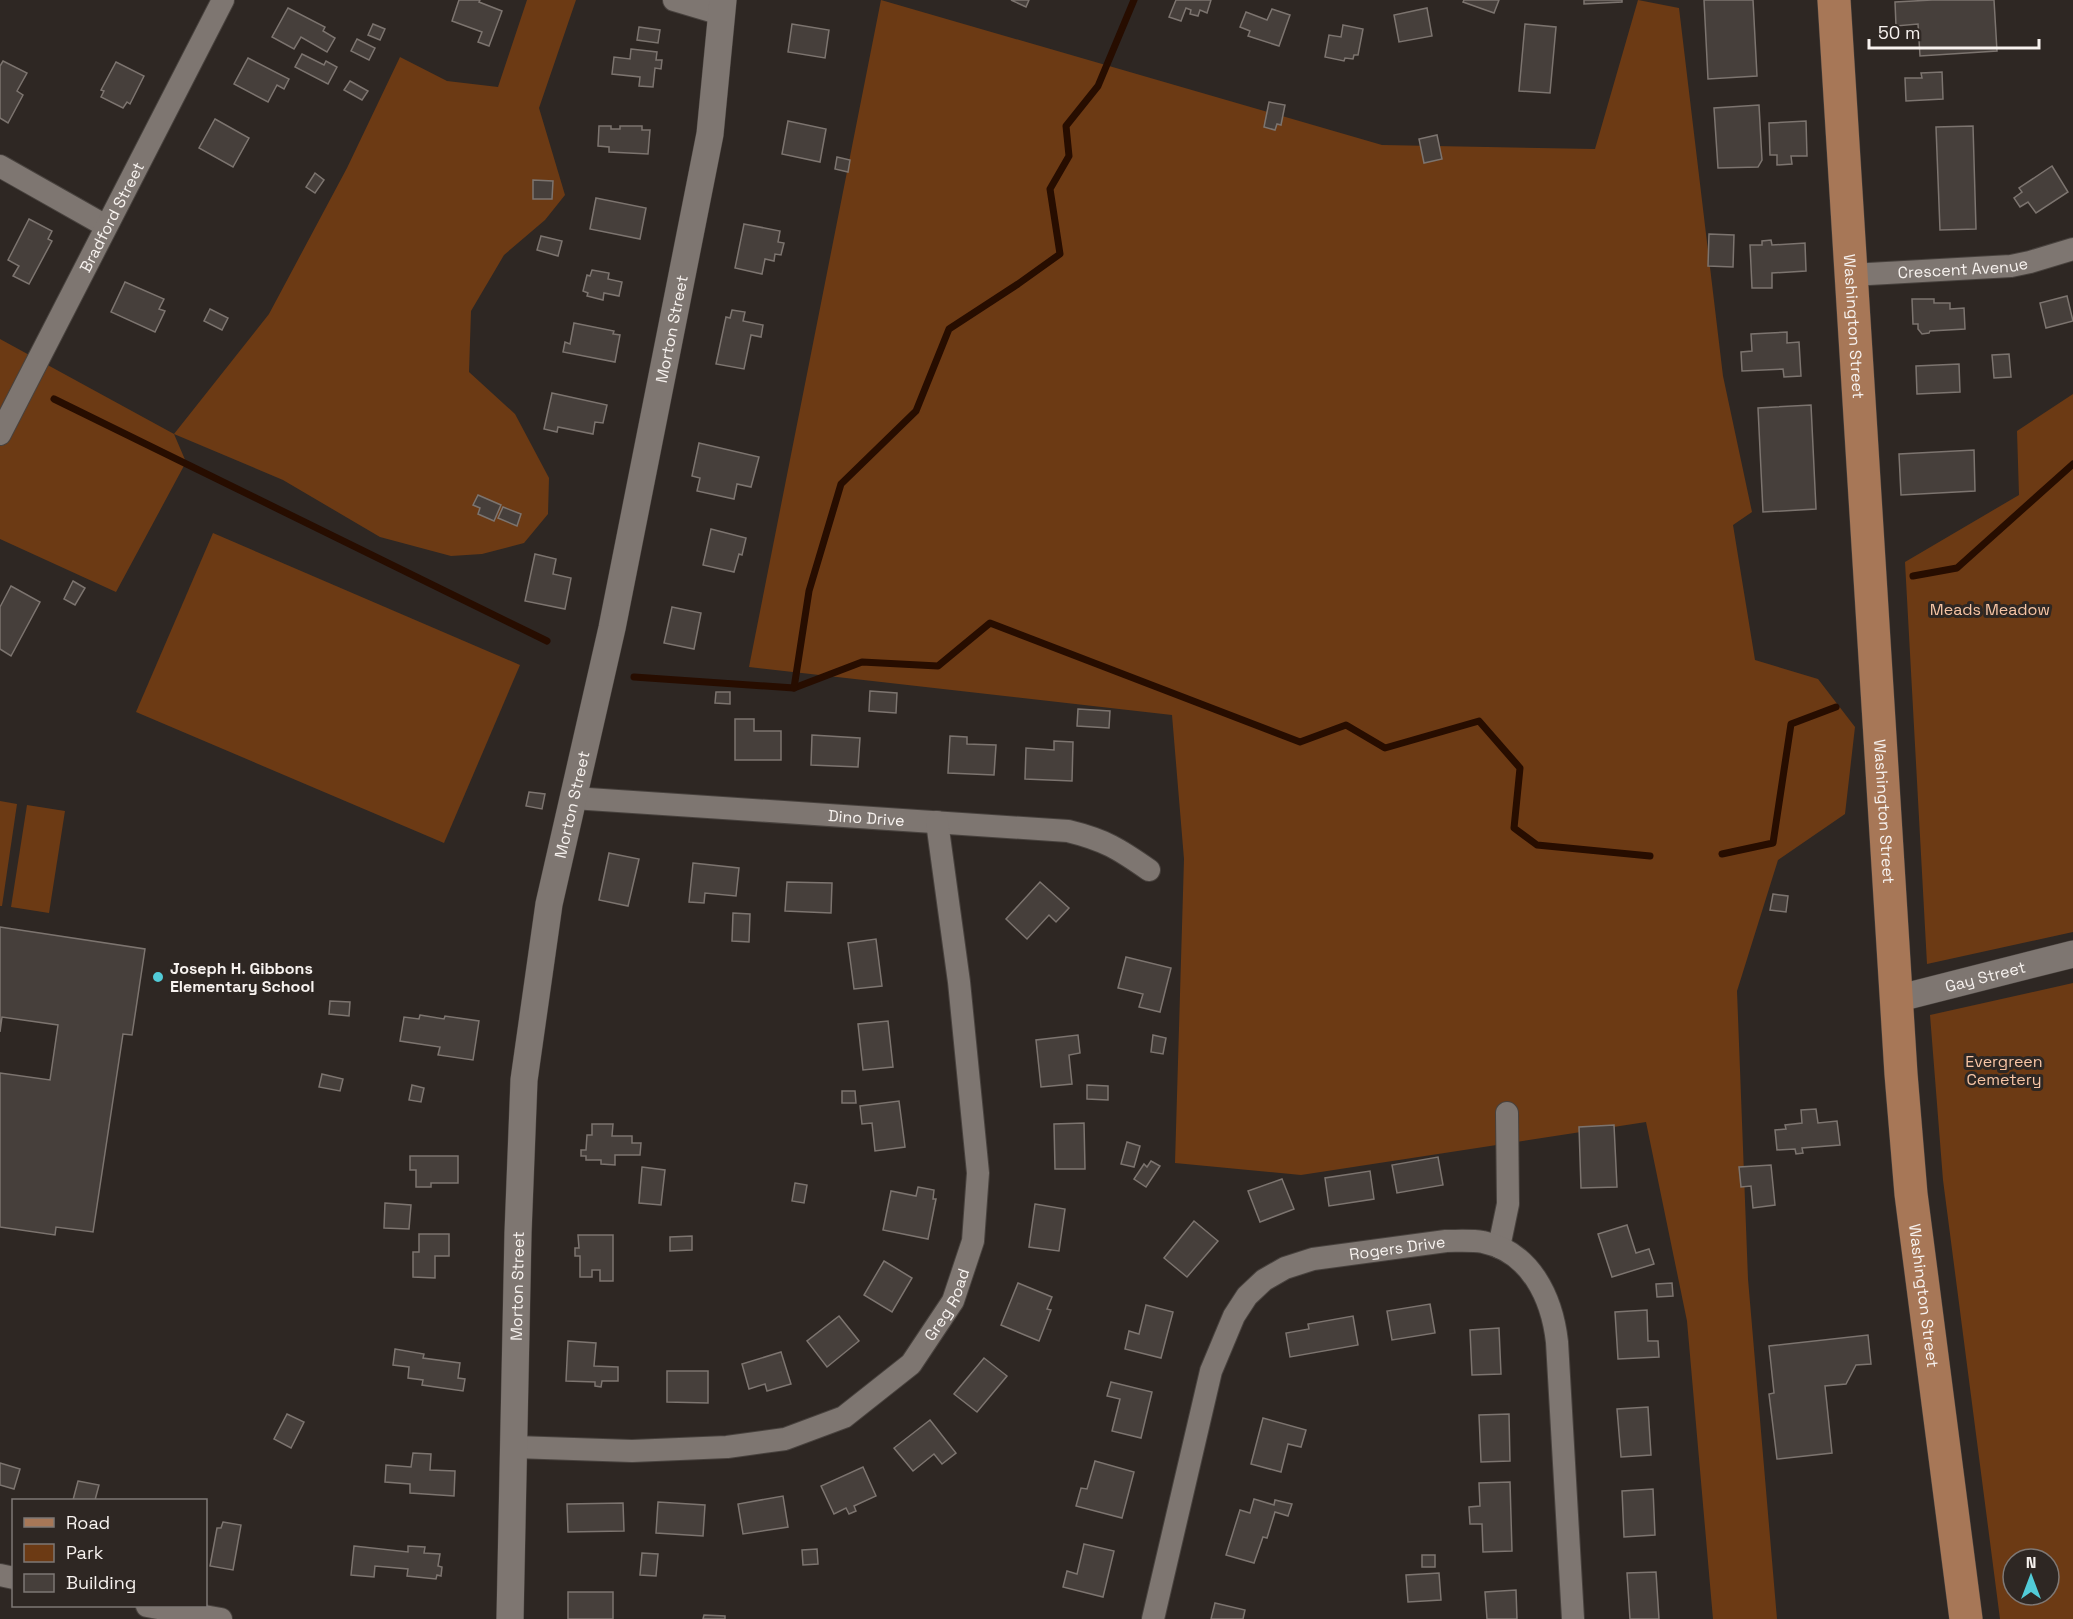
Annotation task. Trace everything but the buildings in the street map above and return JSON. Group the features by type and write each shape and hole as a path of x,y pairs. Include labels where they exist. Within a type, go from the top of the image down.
{"main road":[{"name":"Washington Street","path":"1834,0 1896,999 1911,1194 1966,1619"}],"street":[{"name":"Bradford Street","path":"0,434 223,0"},
{"path":"674,0 722,7"},
{"name":"Morton Street","path":"510,1619 518,1233 524,1080 549,904 632,533 710,134 722,7"},
{"path":"0,166 106,226"},
{"name":"Crescent Avenue","path":"1851,275 2011,266 2073,249"},
{"name":"Dino Drive","path":"573,798 1068,831 1114,846 1149,870"},
{"name":"Greg Road","path":"514,1447 632,1451 727,1447 785,1440 844,1417 911,1364 953,1301 973,1241 978,1173 959,982 937,822"},
{"name":"Gay Street","path":"1896,999 2073,954"},
{"path":"1499,1247 1508,1204 1507,1113"},
{"name":"Rogers Drive","path":"1153,1619 1211,1371 1234,1316 1247,1296 1264,1280 1285,1268 1313,1259 1446,1241 1482,1242 1499,1247 1520,1260 1539,1282 1554,1318 1573,1619"},
{"path":"159,1611 220,1619"}],"green space":[{"path":"527,0 576,0 539,108 565,195 545,220 504,255 471,311 469,372 515,414 549,478 548,514 524,543 482,554 451,556 380,537 283,480 174,434 269,314 347,168 400,57 447,81 498,87"},
{"path":"881,0 1382,145 1595,149 1638,0 1679,8 1723,376 1752,512 1733,525 1755,660 1818,679 1855,727 1845,814 1778,860 1737,991 1748,1279 1777,1619 1713,1619 1687,1321 1646,1122 1301,1175 1175,1163 1184,859 1172,715 749,667"},
{"path":"0,339 174,434 186,462 116,592 0,539"},
{"name":"Meads Meadow","path":"2073,394 2073,932 1927,964 1905,562 2019,495 2017,431"},
{"path":"213,533 520,665 444,843 136,712"},
{"path":"0,801 17,804 2,906 0,906"},
{"path":"27,805 65,811 49,913 11,907"},
{"name":"Evergreen Cemetery","path":"2073,983 2073,1619 2000,1619 1943,1180 1930,1015"}],"waterway":[{"path":"794,688 809,591 841,484 916,411 949,329 1060,254 1050,189 1069,156 1066,126 1098,86 1134,0"},
{"path":"54,399 547,641"},
{"path":"1913,576 1957,568 2073,464"},
{"path":"634,677 794,688 862,662 938,666 990,623 1300,742 1346,725 1385,748 1479,721 1520,768 1514,828 1537,845 1650,856"},
{"path":"1722,854 1773,843 1791,724 1836,707"}],"place":[{"name":"Joseph H. Gibbons Elementary School","path":"158,977"}]}
